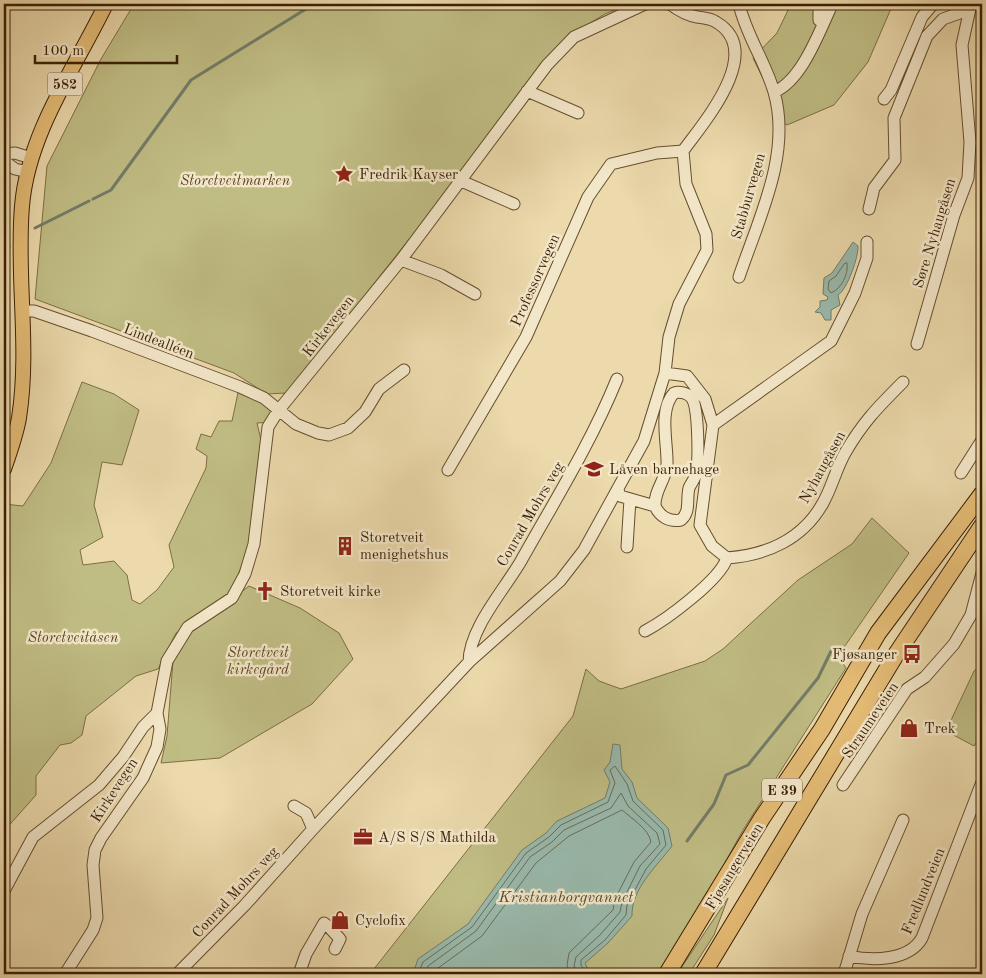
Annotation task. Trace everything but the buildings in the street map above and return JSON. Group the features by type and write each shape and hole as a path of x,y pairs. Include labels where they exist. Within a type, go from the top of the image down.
{"highway":[{"name":"Fjøsangerveien","path":"667,974 762,818 822,729 878,633 982,494"},
{"name":"Fjøsangerveien","path":"703,974 918,621 982,526"}],"main road":[{"name":"582","path":"4,469 15,437 21,398 23,311 22,205 31,158 40,133 106,4"},
{"name":"582","path":"91,34 111,4"}],"street":[{"name":"Kirkevegen","path":"65,974 93,930 97,918 93,865 95,850 100,838 144,778 157,747 160,729 157,713 167,661 188,627 232,598 245,574 254,544 268,427 278,411 401,260 527,91 574,37 644,4"},
{"path":"670,4 685,14 717,22 733,39 735,47 735,59 725,90 682,151"},
{"name":"Stabburvegen","path":"739,4 743,22 755,45 774,92 779,121 774,170 739,277"},
{"path":"884,99 891,90 922,17 933,4"},
{"path":"774,92 784,88 803,64 824,22 824,6"},
{"name":"Søre Nyhaugåsen","path":"869,209 874,188 895,158 894,118 927,36 943,19 969,7"},
{"name":"Søre Nyhaugåsen","path":"917,344 954,215 968,178 970,142 962,45 969,7"},
{"path":"527,91 578,113"},
{"name":"Conrad Mohrs veg","path":"177,974 245,905 313,828 413,724 469,662 560,581 584,550 644,441 666,373 669,337 679,304 707,250 706,234 686,184 682,151"},
{"name":"Professorvegen","path":"448,470 526,337 588,197 611,164 657,153 682,151"},
{"path":"4,154 15,153 31,158"},
{"path":"4,161 15,169 28,172"},
{"path":"459,180 514,204"},
{"path":"713,425 831,341 855,294 867,258 867,242"},
{"path":"401,260 441,276 475,294"},
{"name":"Lindealléen","path":"23,311 34,311 92,331 240,387 264,398 278,411"},
{"path":"278,411 308,431 329,434 339,432 348,428 365,412 379,389 404,370"},
{"path":"645,631 661,623 706,585 725,566 727,558 712,546 700,525 713,425 705,400 687,376 666,373"},
{"name":"Conrad Mohrs veg","path":"469,662 469,649 486,616 520,562 600,420 617,379"},
{"name":"Nyhaugåsen","path":"727,558 765,552 784,543 805,526 823,503 844,455 869,416 903,382"},
{"path":"618,490 620,496 655,506 665,518 681,520 687,514 689,488 696,475 697,431 694,402 691,396 681,392 674,393 666,405 667,468 656,496 655,506"},
{"path":"961,473 982,440"},
{"path":"627,547 630,499"},
{"name":"Straumeveien","path":"843,785 907,689 931,672 954,644 971,615 982,573"},
{"path":"4,891 40,829 99,785 123,757 143,727 157,713"},
{"name":"Fredlundveien","path":"849,956 899,956 916,947 922,938 982,782"},
{"path":"294,806 306,813 313,828"},
{"path":"844,974 871,891 903,820"},
{"path":"298,974 306,954 324,923 340,939 336,948"}],"green space":[{"name":"Storetveitmarken","path":"134,4 630,4 605,14 572,34 287,393 267,394 234,373 35,299 47,166 101,59"},
{"path":"791,4 893,4 868,62 834,105 787,125 777,119 771,95 753,58 777,33"},
{"name":"Storetveitåsen","path":"82,382 114,394 139,410 122,465 102,462 94,505 103,537 80,550 83,565 114,561 127,575 132,600 140,604 157,590 174,567 169,545 206,468 207,456 196,449 201,434 211,437 219,421 232,421 239,388 278,408 275,422 257,423 262,444 250,545 229,598 176,633 158,669 136,676 86,716 82,735 71,743 60,745 36,776 36,795 4,831 4,504 23,506 51,463"},
{"path":"872,518 909,553 838,656 846,668 743,830 679,946 658,974 370,974 573,716 586,669 599,681 621,689 705,661 723,649 798,580 852,544"},
{"name":"Storetveit kirkegård","path":"249,586 300,608 339,633 353,659 312,704 220,758 161,763 167,736 173,661 192,629"},
{"path":"982,664 982,735 974,746 946,731 974,671"},
{"path":"728,898 714,935 689,974 677,974"}],"water":[{"path":"853,242 858,246 858,251 852,272 845,287 838,295 840,305 831,310 831,320 825,320 821,313 815,312 820,307 820,301 827,300 828,297 823,294 824,278 832,273"},
{"name":"Kristianborgvannet","path":"613,744 620,745 622,769 632,782 637,798 668,828 672,846 640,887 633,906 632,916 608,943 585,963 590,974 413,974 418,959 468,924 522,850 546,833 557,821 605,798 610,782 604,770 610,762"}],"waterway":[{"path":"93,199 111,190 191,80 314,4"},
{"path":"35,228 89,201"},
{"path":"4,249 9,246"},
{"path":"687,841 714,804 726,775 748,765 818,678 833,647"}],"place":[{"name":"Fredrik Kayser","path":"344,174"},
{"name":"Låven barnehage","path":"594,469"},
{"name":"Storetveit menighetshus","path":"345,546"},
{"name":"Storetveit kirke","path":"265,591"},
{"name":"Fjøsanger","path":"912,654"},
{"name":"Trek","path":"909,728"},
{"name":"A/S S/S Mathilda","path":"363,837"},
{"name":"Cyclofix","path":"340,920"}]}
